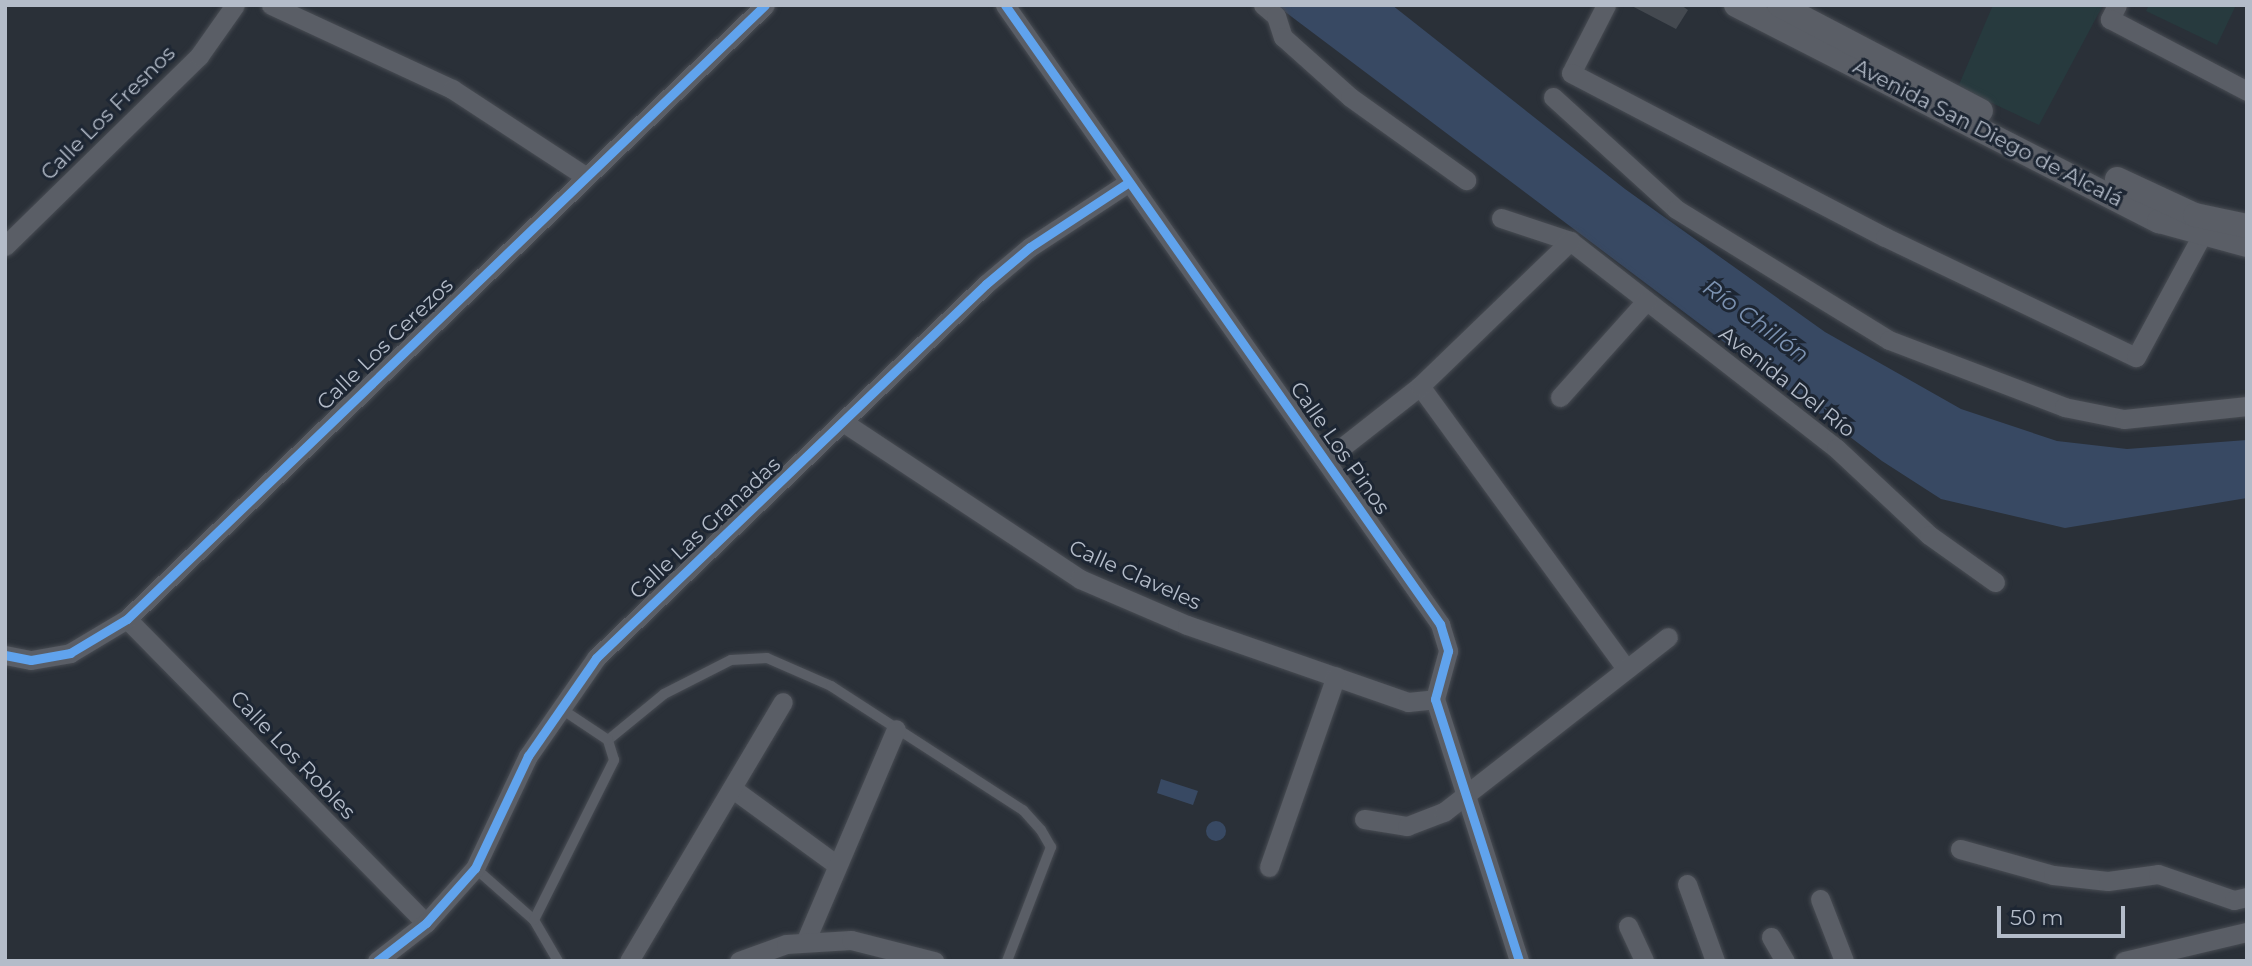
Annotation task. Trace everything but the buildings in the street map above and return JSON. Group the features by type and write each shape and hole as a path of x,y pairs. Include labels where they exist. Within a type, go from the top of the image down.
{"street":[{"name":"Calle Los Fresnos","path":"5,246 199,56 235,5"},
{"path":"271,5 452,89 584,176"},
{"name":"Calle Los Cerezos","path":"5,654 31,660 70,653 127,619 584,176 765,5"},
{"name":"Calle Los Pinos","path":"1005,5 1327,459 1440,624 1448,651 1435,699"},
{"path":"1263,5 1276,16 1283,37 1350,97 1466,180"},
{"path":"1606,5 1571,73 1873,231 2136,357 2202,235"},
{"name":"Avenida San Diego de Alcalá","path":"1736,5 2089,175 2167,204 2247,226"},
{"name":"Avenida San Diego de Alcalá","path":"1779,5 2202,235 2247,245"},
{"path":"2113,12 2247,91"},
{"path":"1553,97 1676,209 1889,340 2064,407 2124,419 2247,406"},
{"name":"Calle Las Granadas","path":"390,957 426,923 475,868 559,707 654,597 846,424 995,276 1129,183"},
{"name":"Avenida Del Río","path":"1501,218 1570,241 1836,448 1928,535 1995,582"},
{"path":"1327,459 1420,386 1570,241"},
{"path":"1560,397 1646,301"},
{"path":"1420,386 1626,669"},
{"name":"Calle Claveles","path":"846,424 1080,579 1187,625 1408,702 1435,699"},
{"name":"Calle Los Robles","path":"127,619 426,923"},
{"path":"1364,819 1396,827 1420,824 1465,796 1668,637"},
{"path":"1269,867 1336,676"},
{"path":"1435,699 1519,961"},
{"path":"629,961 783,702"},
{"path":"806,940 896,729"},
{"path":"733,789 837,865"},
{"path":"1960,849 2053,875 2108,881 2158,874 2234,900 2247,897"},
{"path":"1687,884 1714,961"},
{"path":"1819,899 1844,961"},
{"path":"1628,926 1644,961"},
{"path":"2124,961 2247,932"},
{"path":"1770,937 1784,961"},
{"path":"739,961 806,940 851,940 934,961"}],"lane":[{"path":"608,740 698,673 731,660 766,658 831,686 1023,810 1051,847 1007,961"},
{"path":"534,920 614,760 608,740 559,707"},
{"path":"475,868 534,920 558,961"}],"green space":[{"path":"1993,5 2103,5 2039,125 1958,87"},
{"path":"2149,5 2236,5 2217,45 2146,11"}],"water":[{"name":"Río Chillón","path":"1276,5 1392,5 1625,189 1825,332 1961,409 2057,441 2127,449 2247,440 2247,498 2065,528 1941,499 1882,461"},
{"path":"1161,779 1198,791 1193,805 1157,793"},
{"path":"1216,821 1223,824 1226,831 1223,838 1216,841 1209,838 1206,831 1209,824"}],"cycle path":[{"path":"5,655 31,660 70,653 127,619 765,5"},
{"path":"1005,5 1440,624 1448,651 1435,699 1519,961"},
{"path":"377,961 426,923 475,868 528,756 596,658 986,284 1030,247 1129,182"}]}
